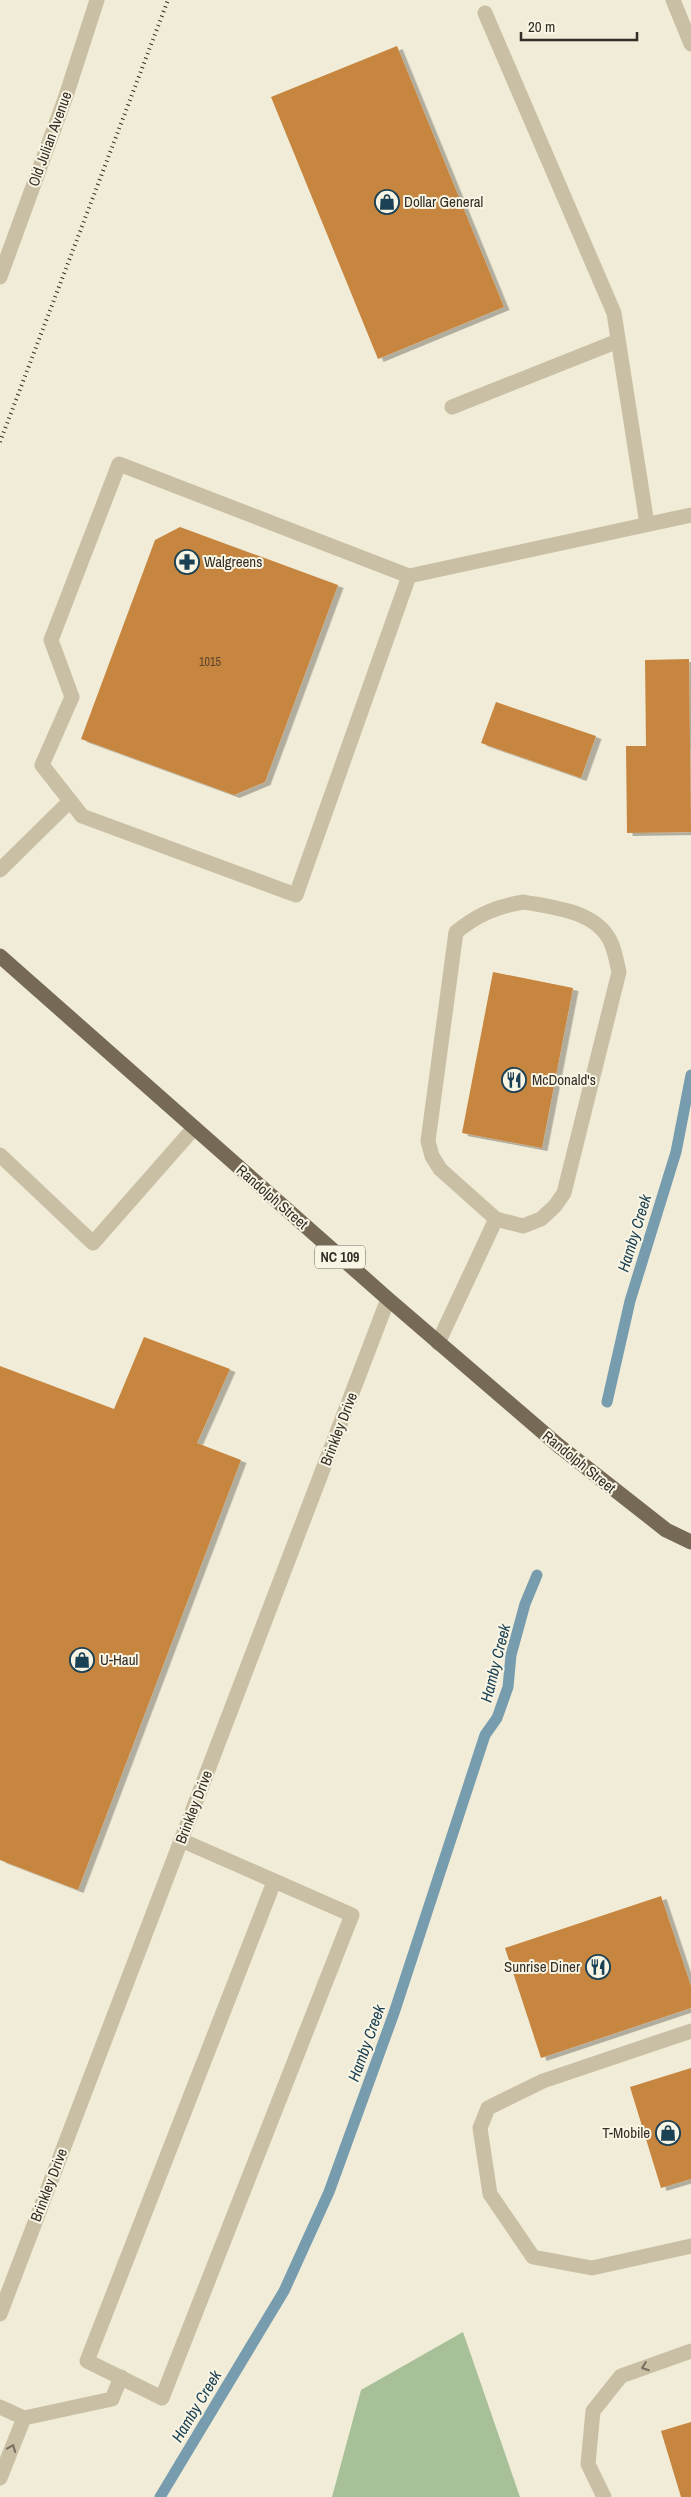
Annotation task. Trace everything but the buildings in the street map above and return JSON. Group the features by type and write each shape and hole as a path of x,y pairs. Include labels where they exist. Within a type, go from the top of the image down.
{"main road":[{"name":"Randolph Street","path":"0,956 438,1343 558,1446 666,1530 691,1542"}],"street":[{"name":"Old Julian Avenue","path":"0,277 66,96 97,0"},
{"path":"673,0 691,44"},
{"path":"486,14 614,313 647,524"},
{"path":"452,407 618,341"},
{"path":"410,576 296,895 82,816 42,765 72,697 51,640 119,464 410,576 691,514"},
{"path":"0,870 70,801"},
{"path":"524,902 589,918 601,929 612,944 619,972 564,1192 556,1206 541,1219 523,1226 496,1219 440,1168 432,1156 428,1141 456,932 471,920 489,910 524,902"},
{"path":"0,1155 93,1243 194,1128"},
{"path":"438,1343 496,1219"},
{"name":"Brinkley Drive","path":"0,2314 388,1299"},
{"path":"182,1840 352,1915 162,2398 87,2361 274,1882"},
{"path":"691,2031 543,2081 488,2108 480,2128 490,2194 533,2257 592,2268 691,2246"},
{"path":"604,2497 588,2464 593,2411 621,2376 691,2351"},
{"path":"0,2407 24,2418 112,2399 122,2377"},
{"path":"0,2478 24,2418"}],"green space":[{"path":"463,2332 520,2497 332,2497 361,2390"}],"waterway":[{"name":"Hamby Creek","path":"607,1402 630,1301 676,1152 691,1075"},
{"name":"Hamby Creek","path":"160,2497 284,2291 329,2192 394,2013 485,1735 497,1718 508,1687 511,1655 525,1604 537,1575"}],"railway":[{"path":"0,442 168,0"}],"place":[{"name":"Dollar General","path":"387,202"},
{"name":"Walgreens","path":"187,562"},
{"name":"McDonald's","path":"514,1080"},
{"name":"U-Haul","path":"82,1660"},
{"name":"Sunrise Diner","path":"598,1967"},
{"name":"T-Mobile","path":"668,2133"}]}
